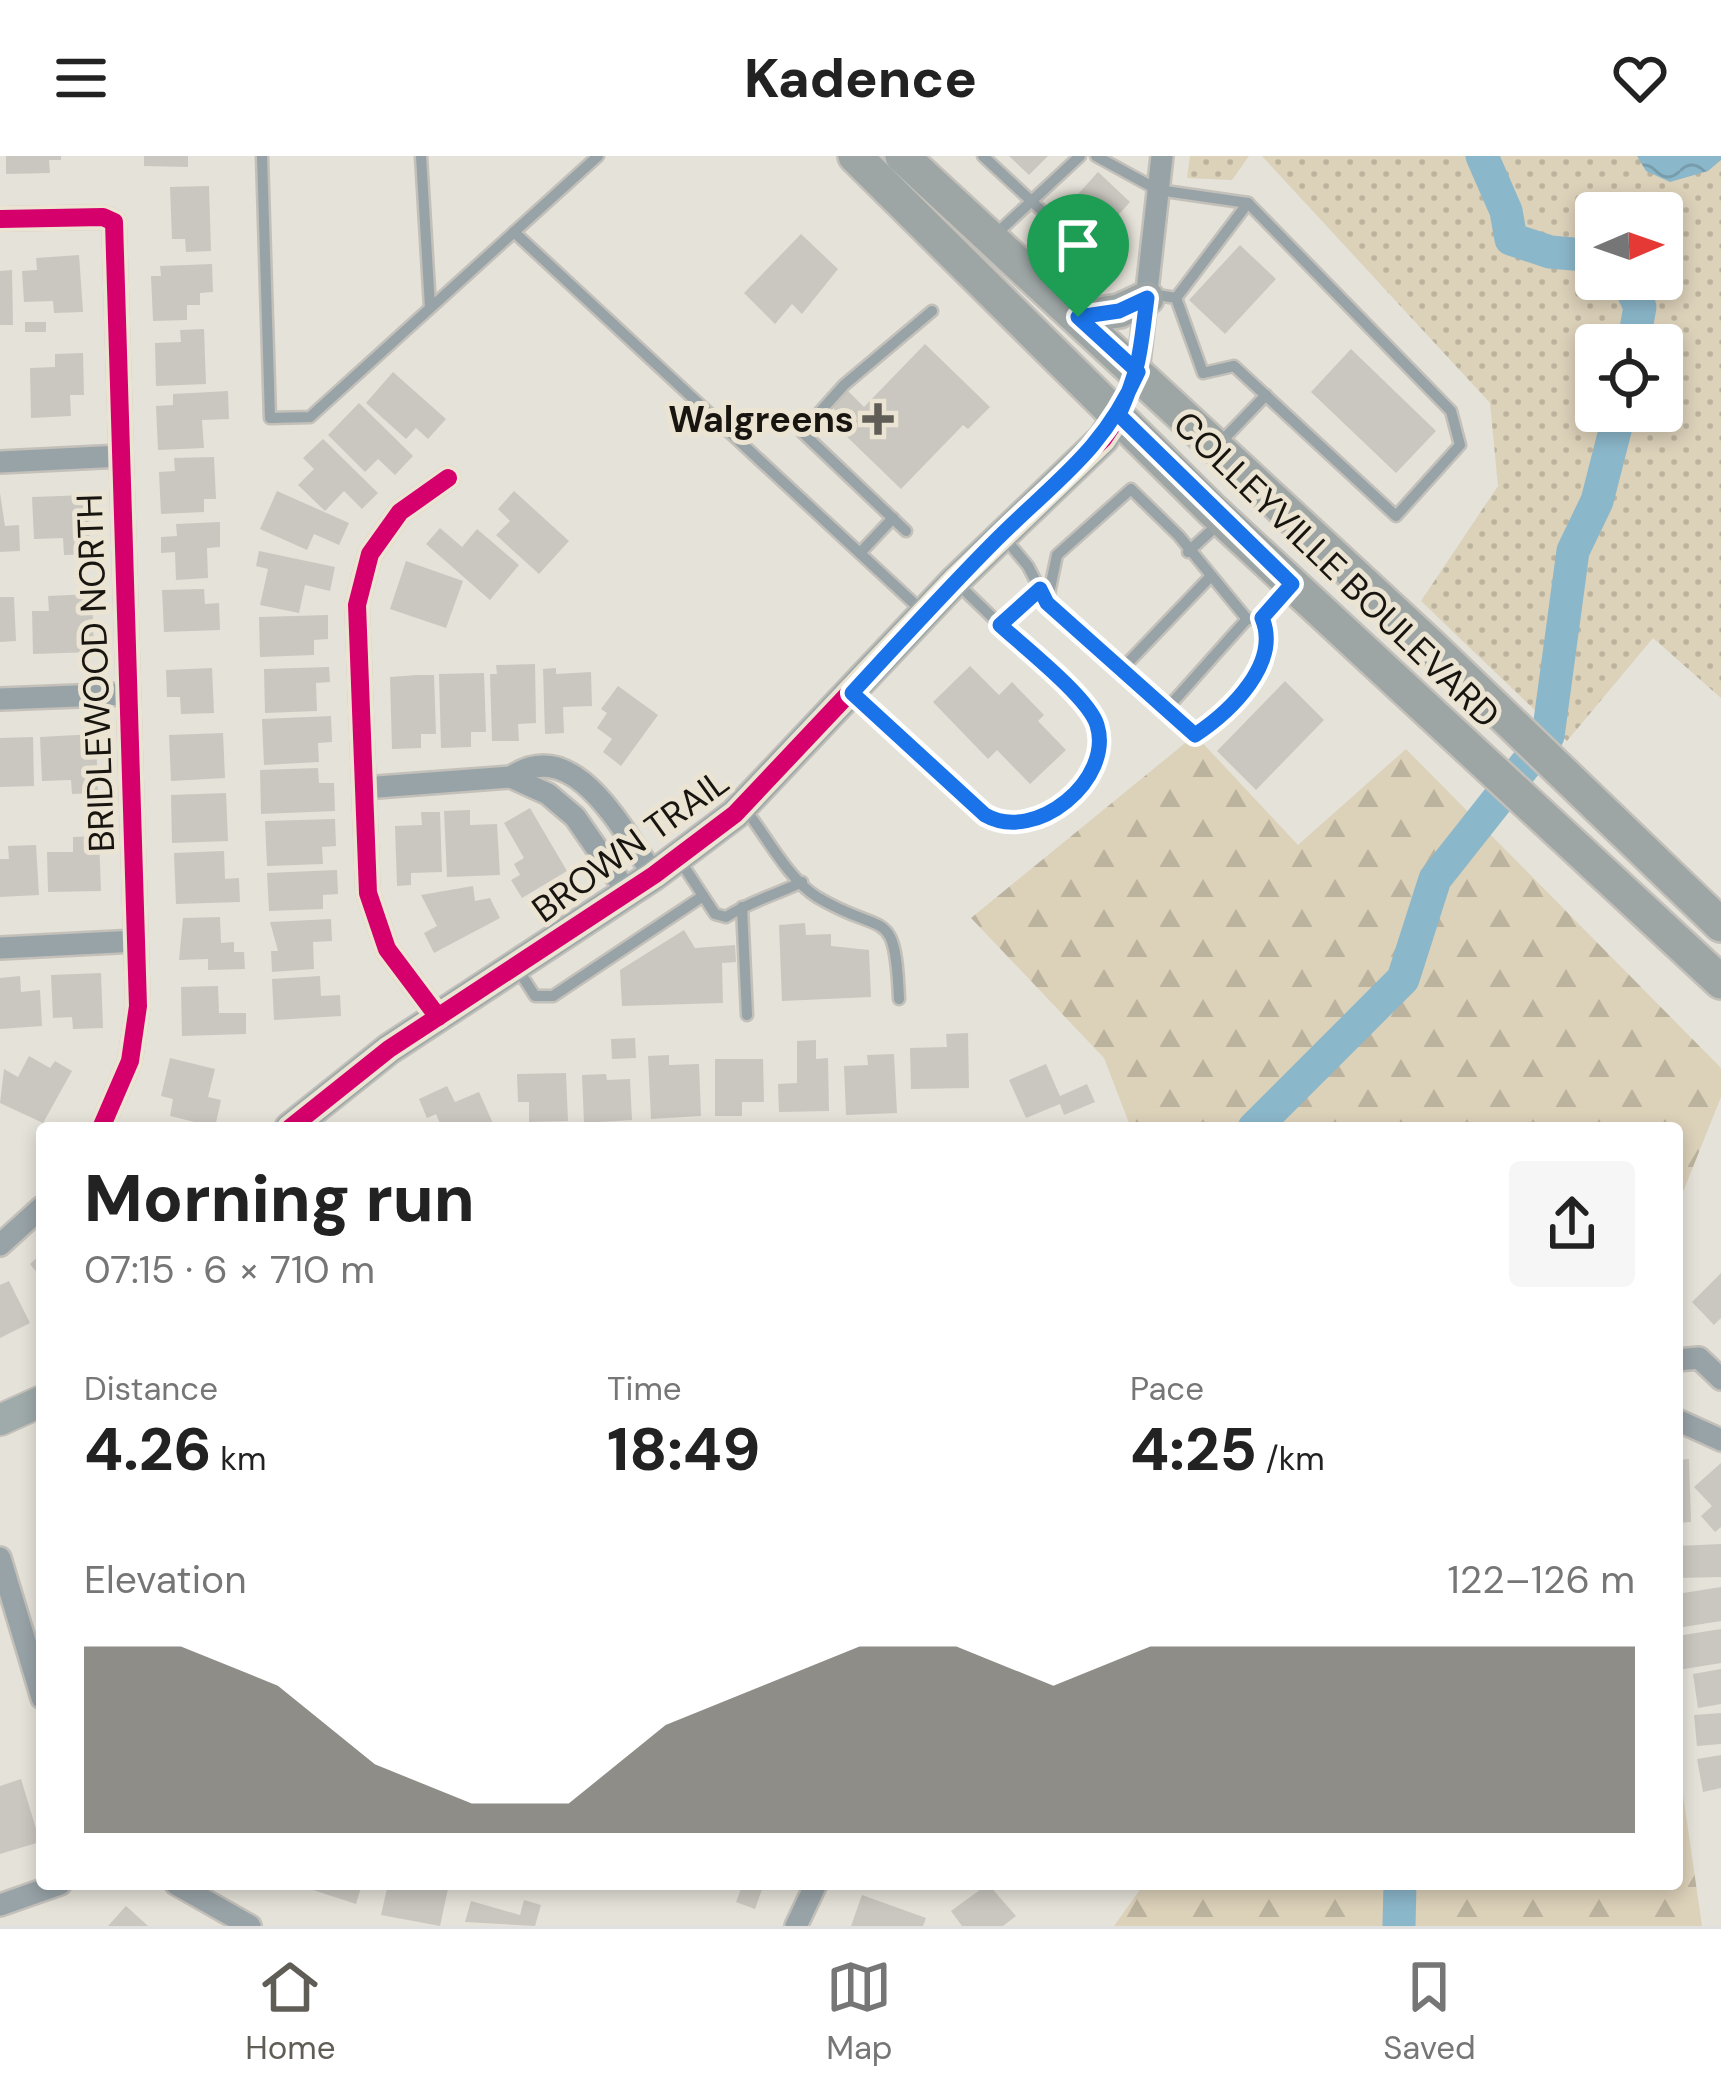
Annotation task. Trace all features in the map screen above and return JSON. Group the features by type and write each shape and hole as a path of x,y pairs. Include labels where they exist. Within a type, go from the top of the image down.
{"main road":[{"name":"COLLEYVILLE BOULEVARD","path":"855,156 963,269 1390,676 1440,687 1721,925"},
{"name":"COLLEYVILLE BOULEVARD","path":"902,156 1217,446 1440,687 1590,862 1721,982"},
{"path":"963,269 992,238"},
{"path":"1078,317 1119,311 1157,297"},
{"path":"1119,415 1138,372"}],"street":[{"path":"1138,372 1157,297 1162,156"},
{"name":"BRIDLEWOOD NORTH","path":"0,219 104,217 114,222 138,1006 130,1061 103,1122"},
{"name":"BROWN TRAIL","path":"297,1122 340,1085 653,875 743,806 955,581 1098,444 1119,415"},
{"path":"0,462 121,456"},
{"path":"439,1017 387,950 368,893 357,605 370,554 400,512 448,478"},
{"path":"0,699 128,694"},
{"path":"364,788 512,777 529,766 572,772 601,799 653,875"},
{"path":"512,777 548,794 653,875"},
{"path":"0,948 136,941"},
{"path":"0,1246 36,1213"},
{"path":"1683,1359 1699,1358 1721,1379"},
{"path":"0,1420 36,1404"},
{"path":"1683,1423 1721,1440"},
{"path":"0,1558 7,1608 36,1683"},
{"path":"0,1905 43,1890"},
{"path":"187,1890 250,1926"},
{"path":"796,1926 813,1890"}],"lane":[{"path":"262,156 270,418 310,417 598,156"},
{"path":"421,156 430,308"},
{"path":"983,156 1100,264"},
{"path":"992,238 1080,156"},
{"path":"1096,156 1158,190 1248,203 1451,411 1460,445 1396,517 1234,366 1203,373 1157,297 1248,203"},
{"path":"514,232 925,614"},
{"path":"906,531 802,432 844,385 932,311"},
{"path":"1217,446 1266,395"},
{"path":"1047,603 1058,555 1131,489 1179,536 1187,552 1246,620"},
{"path":"1187,552 1213,530 1212,510"},
{"path":"860,554 893,518"},
{"path":"1002,534 1047,603 1187,733 1202,730 1265,664 1269,633 1262,618"},
{"path":"1120,671 1210,578"},
{"path":"852,693 985,815 1012,826 1036,823 1094,768 1098,726 955,581"},
{"path":"1164,712 1246,620 1262,618 1292,584"},
{"path":"1000,625 1040,589"},
{"path":"743,806 813,895 885,925 897,944 899,999"},
{"path":"653,875 703,896 715,914 726,916 802,881"},
{"path":"516,966 535,996 553,995 703,896"},
{"path":"742,907 747,1015"}],"green space":[{"path":"1190,156 1249,156 1232,180 1187,178"},
{"path":"1262,156 1721,156 1721,698 1653,638 1567,741 1421,601 1498,486 1490,403"},
{"path":"1195,735 1298,845 1406,749 1721,1068 1721,1097 1683,1192 1683,1122 1129,1122 1104,1058 971,918"},
{"path":"1683,1795 1702,1926 1114,1926 1140,1890 1683,1890"}],"water":[{"path":"1637,156 1721,156 1721,160 1708,171 1670,182 1646,171"}],"building":[{"path":"6,156 61,156 61,160 49,160 50,173 6,174"},
{"path":"144,156 188,156 188,167 144,166"},
{"path":"1009,156 1048,156 1029,175"},
{"path":"1098,172 1130,202 1101,234 1069,204"},
{"path":"209,186 211,251 186,252 185,239 172,239 170,187"},
{"path":"801,234 838,269 802,314 792,304 775,324 744,293"},
{"path":"1240,245 1276,279 1225,334 1189,300"},
{"path":"79,255 83,312 54,313 53,301 24,302 22,271 37,270 36,258"},
{"path":"212,264 213,292 200,293 200,305 187,305 187,320 153,321 151,276 161,276 160,266"},
{"path":"12,270 13,325 0,325 0,271"},
{"path":"25,322 46,322 46,332 25,332"},
{"path":"204,329 206,384 156,386 155,343 181,342 180,330"},
{"name":"Walgreens","path":"925,344 990,407 968,429 963,425 901,489 841,431 848,423 832,407 848,391 864,407"},
{"path":"1351,349 1436,431 1396,473 1311,392"},
{"path":"83,353 84,395 70,395 71,416 31,418 30,368 55,367 55,354"},
{"path":"393,372 446,419 428,439 416,428 406,439 366,403"},
{"path":"228,391 229,419 202,420 204,448 158,450 156,406 173,405 173,394"},
{"path":"359,403 413,456 395,475 378,459 365,472 328,435"},
{"path":"323,439 378,493 362,509 344,491 325,511 298,485 314,469 303,458"},
{"path":"214,457 216,499 204,499 204,512 161,514 159,472 175,471 174,458"},
{"path":"277,491 349,523 339,545 314,534 307,550 260,529"},
{"path":"514,491 569,541 539,574 496,535 510,521 498,509"},
{"path":"0,493 5,526 19,525 20,551 0,552"},
{"path":"88,495 90,554 64,555 63,538 34,539 32,497"},
{"path":"220,522 220,547 207,548 208,578 176,580 175,552 161,553 161,537 177,536 176,524"},
{"path":"440,528 462,547 477,529 519,565 490,600 426,544"},
{"path":"259,551 335,567 330,591 305,585 299,613 260,605 268,569 256,566"},
{"path":"406,561 463,581 446,628 390,609"},
{"path":"204,589 205,604 219,603 220,630 164,632 162,590"},
{"path":"92,594 94,652 33,654 32,611 49,611 48,596"},
{"path":"0,597 14,597 16,641 0,642"},
{"path":"328,615 328,639 314,640 314,655 260,657 259,617"},
{"path":"535,664 536,723 518,724 519,741 492,741 490,674 497,674 496,665"},
{"path":"970,666 999,695 1012,682 1044,715 1038,721 1066,750 1030,784 997,750 988,759 933,702"},
{"path":"329,667 330,682 316,683 317,711 265,713 264,669"},
{"path":"212,668 214,713 181,714 180,697 167,697 166,670"},
{"path":"556,668 556,674 591,672 592,706 563,707 564,733 545,734 543,669"},
{"path":"484,673 486,732 471,732 471,747 441,748 439,674"},
{"path":"434,675 436,734 421,734 421,748 392,749 390,677"},
{"path":"1285,681 1324,720 1256,790 1217,751"},
{"path":"618,686 658,715 621,766 603,752 612,739 597,728 607,713 601,709"},
{"path":"331,716 332,742 318,743 319,762 264,765 262,719"},
{"path":"223,733 225,778 171,781 169,735"},
{"path":"96,734 98,793 72,794 71,780 42,781 40,737"},
{"path":"33,737 34,786 0,787 0,738"},
{"path":"318,768 319,783 334,783 335,811 261,814 260,770"},
{"path":"226,793 228,841 172,843 171,795"},
{"path":"530,808 567,871 522,898 511,880 520,875 514,864 524,858 504,823"},
{"path":"470,810 470,825 497,824 500,875 447,877 444,811"},
{"path":"421,812 440,812 442,872 411,873 411,885 397,886 395,826 422,825"},
{"path":"335,819 336,846 322,847 323,864 267,866 265,821"},
{"path":"99,836 101,891 48,892 47,852 73,852 73,837"},
{"path":"36,845 39,895 0,897 0,859 9,859 8,846"},
{"path":"224,851 225,879 239,878 240,902 176,904 174,853"},
{"path":"337,870 338,894 323,895 323,909 269,911 267,873"},
{"path":"473,886 475,901 490,898 500,918 434,953 424,933 437,926 421,895"},
{"path":"220,917 221,943 234,942 234,952 244,952 245,969 208,970 208,959 179,960 183,918"},
{"path":"331,919 332,941 313,942 314,969 272,972 271,951 278,951 270,922"},
{"path":"805,923 806,935 831,934 831,946 869,950 871,997 782,1001 779,925"},
{"path":"684,930 695,948 735,945 736,962 722,963 723,1003 622,1006 620,970"},
{"path":"101,973 103,1028 73,1029 72,1017 53,1018 51,975"},
{"path":"20,976 21,992 40,990 42,1026 0,1029 0,978"},
{"path":"320,976 321,996 340,995 341,1016 274,1020 272,979"},
{"path":"218,986 219,1013 246,1013 246,1034 182,1036 181,987"},
{"path":"968,1033 969,1088 911,1089 910,1048 947,1047 946,1034"},
{"path":"635,1038 636,1058 612,1059 611,1039"},
{"path":"816,1040 816,1059 828,1058 829,1111 779,1112 778,1084 797,1083 797,1041"},
{"path":"894,1054 897,1113 846,1115 844,1066 868,1065 867,1055"},
{"path":"669,1055 669,1065 699,1064 701,1116 651,1119 648,1056"},
{"path":"29,1056 50,1068 55,1061 72,1071 44,1122 0,1103 4,1069 18,1077"},
{"path":"170,1058 215,1069 208,1097 221,1100 216,1122 170,1116 173,1099 161,1096"},
{"path":"715,1059 763,1059 764,1102 742,1102 742,1116 715,1116"},
{"path":"1046,1064 1060,1096 1087,1084 1095,1102 1064,1115 1060,1104 1026,1118 1009,1080"},
{"path":"566,1073 568,1121 529,1122 529,1102 518,1102 517,1074"},
{"path":"582,1075 630,1079 632,1120 584,1122"},
{"path":"447,1086 455,1102 479,1092 492,1122 439,1122 436,1114 427,1118 419,1099"},
{"path":"1721,1273 1721,1318 1714,1325 1692,1302"},
{"path":"9,1281 30,1323 0,1338 0,1285"},
{"path":"1689,1459 1691,1522 1683,1523 1683,1460"},
{"path":"1721,1463 1721,1527 1715,1532 1701,1516 1712,1506 1694,1487"},
{"path":"1721,1544 1721,1577 1683,1578 1683,1546"},
{"path":"1721,1587 1721,1621 1683,1627 1683,1593"},
{"path":"1721,1629 1721,1663 1683,1669 1683,1635"},
{"path":"1721,1669 1721,1704 1698,1708 1693,1674"},
{"path":"1721,1713 1721,1744 1697,1746 1694,1715"},
{"path":"1721,1755 1721,1788 1703,1792 1697,1759"},
{"path":"21,1779 36,1843 0,1854 0,1786"},
{"path":"313,1890 360,1890 356,1904"},
{"path":"387,1890 448,1890 440,1926 381,1915"},
{"path":"741,1890 762,1890 755,1909 736,1902"},
{"path":"980,1890 993,1890 1016,1916 1003,1926 962,1926 951,1911"},
{"path":"862,1895 926,1918 923,1926 851,1926"},
{"path":"524,1900 541,1905 535,1926 465,1922 471,1901 520,1915"},
{"path":"126,1906 148,1926 108,1926"}],"waterway":[{"path":"1482,156 1506,211 1511,239 1550,252 1575,254"},
{"path":"1637,300 1637,324"},
{"path":"1260,1122 1403,979 1435,879 1548,736 1573,551 1597,501 1615,432"},
{"path":"1399,1926 1400,1890"}],"cycle path":[{"path":"0,219 103,217 114,222 138,1006 130,1061 104,1122"},
{"path":"298,1122 389,1049 654,875 735,814 955,581 1103,439 1119,415"},
{"path":"438,1017 387,949 368,893 357,605 370,554 400,512 448,478"}],"place":[{"name":"Walgreens","path":"878,419"}],"route":[{"path":"1078,317 1119,311 1147,298 1144,349 1138,372 1119,415 1292,584 1262,618 1269,633 1265,664 1195,735 1187,733 1047,603 1040,589 1000,625 1091,713 1098,726 1099,753 1094,768 1047,817 1012,826 985,815 852,693 955,581 1098,444 1119,415 1138,372 1078,317"}]}
